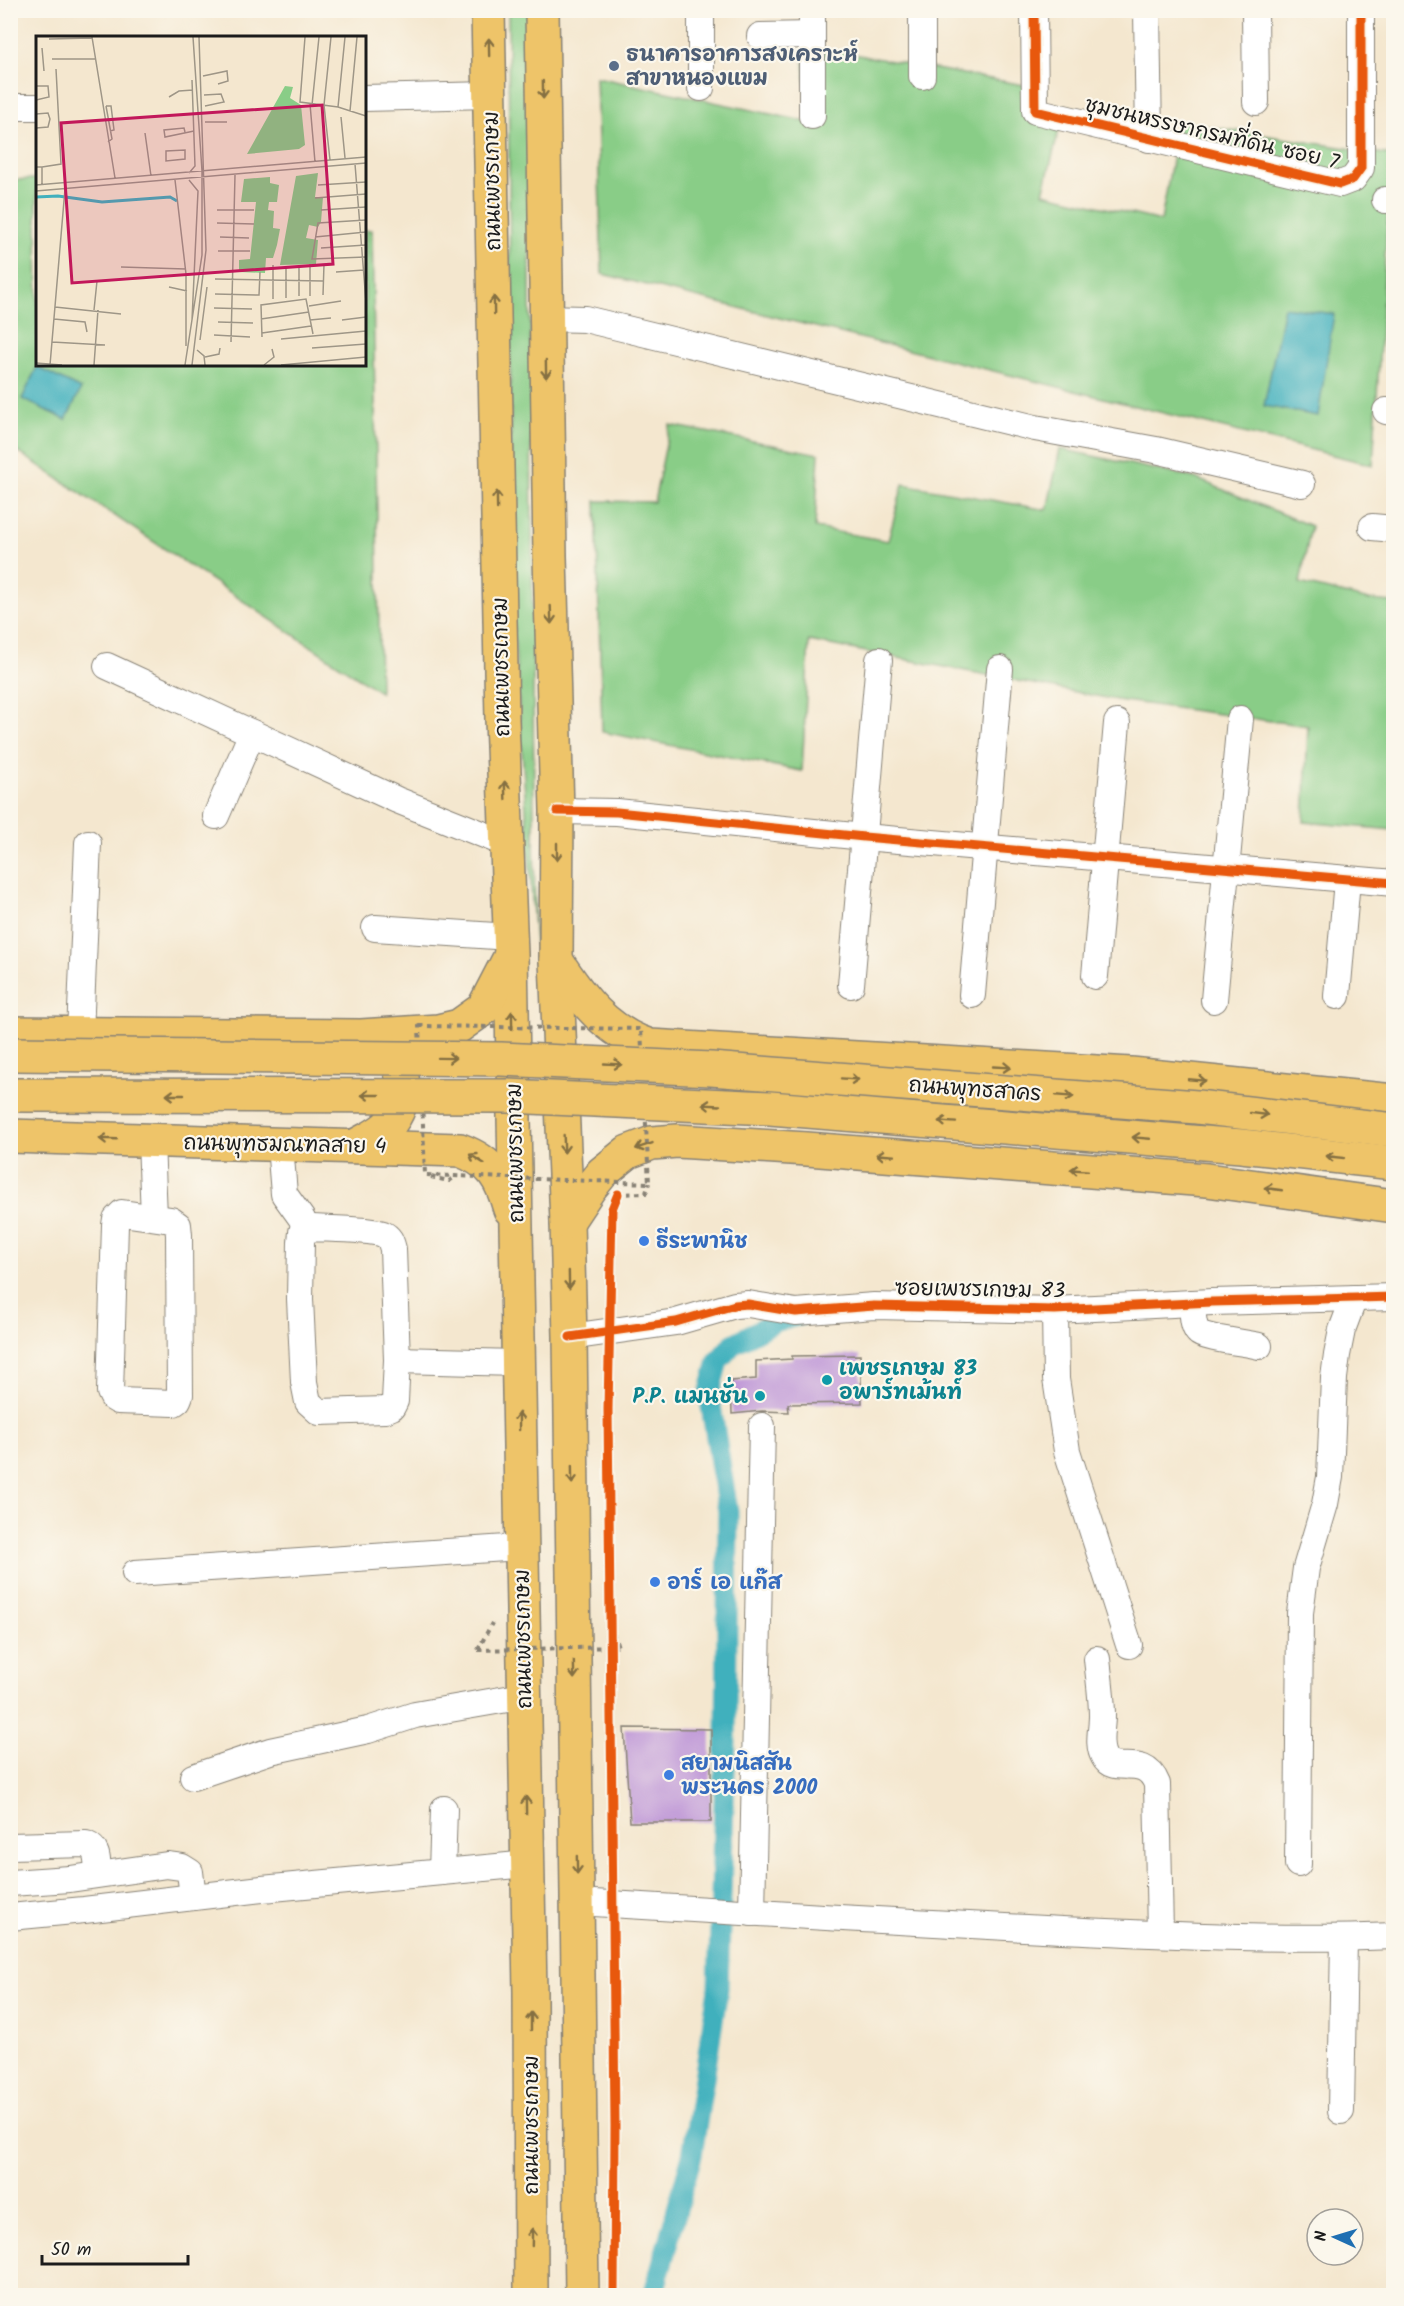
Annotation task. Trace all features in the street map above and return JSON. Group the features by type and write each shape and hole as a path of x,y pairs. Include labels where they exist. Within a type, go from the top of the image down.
{"main road":[{"name":"ถนนเพชรเกษม","path":"488,10 498,558 511,946 530,1992 531,2295"},
{"path":"542,10 545,318 557,811 556,960 570,1337 582,2295"},
{"path":"10,1033 361,1036 407,1035 438,1031 459,1026 483,1010 511,946"},
{"path":"556,960 578,994 596,1013 631,1040 650,1046 1131,1074 1394,1101"},
{"path":"355,1146 378,1134 391,1123 402,1103 404,1085 401,1071 392,1055 377,1042 361,1036"},
{"name":"ถนนพุทธสาคร","path":"10,1054 501,1059 711,1069 1197,1107 1394,1130"},
{"path":"807,1149 784,1142 768,1132 757,1116 756,1101 761,1082 770,1070 783,1064 818,1056"},
{"name":"ถนนพุทธสาคร","path":"10,1095 485,1096 771,1108 1241,1146 1394,1163"},
{"name":"ถนนพุทธมณฑลสาย 4","path":"10,1136 280,1145 434,1147 460,1150 477,1156 493,1170 504,1188 515,1225"},
{"path":"567,1222 589,1189 603,1173 628,1152 652,1143 677,1141 1207,1180 1394,1206"}],"street":[{"path":"701,10 701,88"},
{"path":"922,10 922,76"},
{"name":"ชุมชนหรรษากรมที่ดิน ซอย 7","path":"1034,10 1035,111 1340,184 1353,180 1362,168 1361,10"},
{"path":"1147,10 1149,139"},
{"path":"1255,10 1256,102"},
{"path":"760,36 812,23 812,116"},
{"path":"366,98 490,95"},
{"path":"10,107 36,107"},
{"path":"545,318 585,319 1035,428 1156,450 1302,484"},
{"path":"851,985 879,660"},
{"path":"107,666 397,800 507,844"},
{"path":"972,994 1000,669"},
{"path":"1214,1000 1240,719"},
{"path":"1095,976 1117,723"},
{"path":"216,816 252,733"},
{"path":"557,811 617,812 864,837 1394,884"},
{"path":"80,1034 88,843"},
{"path":"1337,996 1347,879"},
{"path":"375,928 511,946"},
{"path":"151,1141 154,1217"},
{"path":"280,1145 284,1194 302,1219 305,1230 301,1242 300,1299 304,1382 308,1402 319,1412 385,1410 392,1407 395,1401 397,1360 393,1249 390,1240 384,1234 372,1232 312,1228 305,1230"},
{"path":"122,1213 154,1217 171,1220 177,1225 179,1235 180,1395 174,1403 118,1401 110,1392 117,1219 122,1213"},
{"name":"ซอยเพชรเกษม 83","path":"570,1337 676,1322 735,1305 748,1304 796,1312 874,1306 1055,1310 1394,1297"},
{"path":"1298,1864 1300,1612 1306,1568 1329,1486 1337,1355 1342,1330 1354,1299"},
{"path":"1192,1303 1197,1332 1204,1336 1259,1346"},
{"path":"1055,1310 1056,1379 1067,1451 1129,1645"},
{"path":"397,1360 518,1364"},
{"path":"742,1913 762,1426"},
{"path":"135,1573 522,1547"},
{"path":"1097,1659 1102,1716 1100,1744 1102,1756 1107,1762 1115,1765 1148,1769 1153,1773 1157,1784 1160,1934"},
{"path":"193,1777 270,1751 368,1730 415,1715 524,1696"},
{"path":"442,1872 444,1809"},
{"path":"10,1846 86,1844 96,1851 98,1874"},
{"path":"10,1917 527,1864"},
{"path":"10,1883 70,1879 167,1865 182,1867 190,1872 193,1897"},
{"path":"577,1902 742,1913 1160,1934 1344,1938 1394,1936"},
{"path":"1341,2111 1344,1938"}],"path":[{"path":"425,1175 449,1181"},
{"path":"616,1198 646,1193 649,1184"},
{"path":"610,1612 611,1659"},
{"path":"492,1623 478,1650 618,1647 610,1624"}],"green space":[{"path":"508,11 528,11 535,944 512,602"},
{"path":"803,45 1024,85 1046,105 1065,107 1043,193 1161,221 1179,122 1391,155 1373,465 602,274 596,77 808,122"},
{"path":"36,179 36,366 366,366 366,230 372,230 380,692 11,447 10,180"},
{"path":"670,425 819,454 815,528 888,541 903,484 1047,510 1060,449 1195,478 1311,526 1300,583 1369,600 1393,602 1393,830 1304,822 1308,726 1117,700 809,641 802,771 602,732 596,501 654,502"}],"water":[{"path":"1284,307 1334,314 1318,416 1264,406"},
{"path":"37,367 81,389 66,420 22,399"}],"building":[{"path":"860,1355 862,1403 788,1404 789,1412 762,1411 732,1414 731,1381 756,1379 756,1361 792,1359 792,1356"},
{"name":"สยามนิสสัน พระนคร 2000","path":"624,1728 711,1729 711,1822 630,1822"}],"waterway":[{"path":"653,2296 692,2155 718,1989 726,1740 728,1511 709,1394 718,1361 733,1344 776,1321 802,1315"}],"cycle path":[{"path":"1034,10 1035,111 1340,184 1353,179 1361,168 1361,10"},
{"path":"557,811 617,812 864,837 1394,883"},
{"path":"614,2296 615,2126 608,1409 612,1209 618,1194"},
{"path":"570,1337 676,1322 735,1305 748,1304 796,1312 874,1306 1055,1310 1212,1302 1394,1297"}],"place":[{"name":"ธนาคารอาคารสงเคราะห์ สาขาหนองแขม","path":"614,66"},
{"name":"ธีระพานิช","path":"644,1241"},
{"name":"เพชรเกษม 83 อพาร์ทเม้นท์","path":"827,1380"},
{"name":"P.P. แมนชั่น","path":"760,1396"},
{"name":"อาร์ เอ แก๊ส","path":"655,1582"},
{"name":"สยามนิสสัน พระนคร 2000","path":"669,1775"}]}
